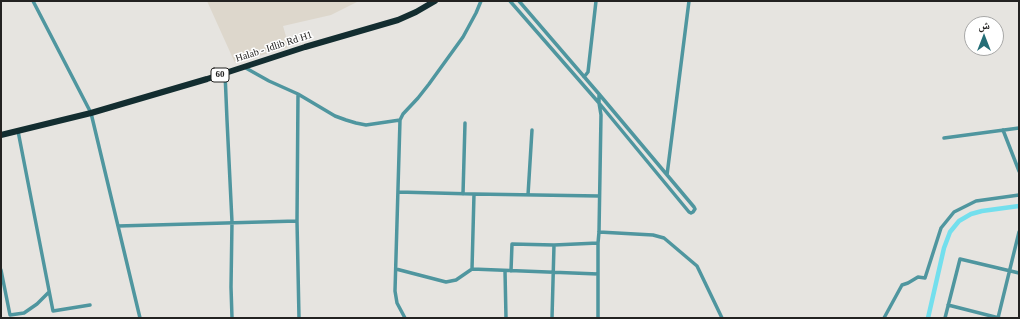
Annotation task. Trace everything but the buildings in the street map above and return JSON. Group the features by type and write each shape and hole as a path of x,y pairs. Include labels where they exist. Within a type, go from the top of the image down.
{"highway":[{"name":"Halab - Idlib Rd H1","path":"1,135 91,113 398,20 435,1"}],"street":[{"path":"33,1 91,113 140,318"},
{"path":"406,318 397,303 395,292 400,120 403,114 418,98 462,37 481,1"},
{"path":"510,1 599,103 689,212 694,212 694,207 519,1"},
{"path":"584,77 588,72 596,1"},
{"path":"667,175 689,1"},
{"path":"244,67 269,81 298,94 335,116 366,125 400,120"},
{"path":"225,73 232,222 232,318"},
{"path":"298,94 297,220 299,318"},
{"path":"598,318 601,115 599,94"},
{"path":"463,194 465,123"},
{"path":"944,138 1019,128"},
{"path":"528,195 532,130"},
{"path":"1003,130 1019,171"},
{"path":"18,131 53,312 90,305"},
{"path":"398,192 599,196"},
{"path":"472,269 474,194"},
{"path":"884,318 902,286 918,277 925,278 941,228 954,212 976,201 1019,195"},
{"path":"118,226 297,220"},
{"path":"599,232 653,235 664,238 697,266 722,318"},
{"path":"948,305 998,318 1019,232"},
{"path":"511,270 512,244 554,245 598,243"},
{"path":"552,318 554,245"},
{"path":"945,318 960,258 1019,274"},
{"path":"396,269 446,282 456,280 472,269 598,274"},
{"path":"1,270 9,316 24,313 37,304 49,292"},
{"path":"505,271 506,318"}],"shaded area":[{"path":"207,1 359,1 331,15 283,26 289,47 235,63"}],"waterway":[{"path":"928,318 944,248 950,232 959,221 971,214 1019,206"}]}
